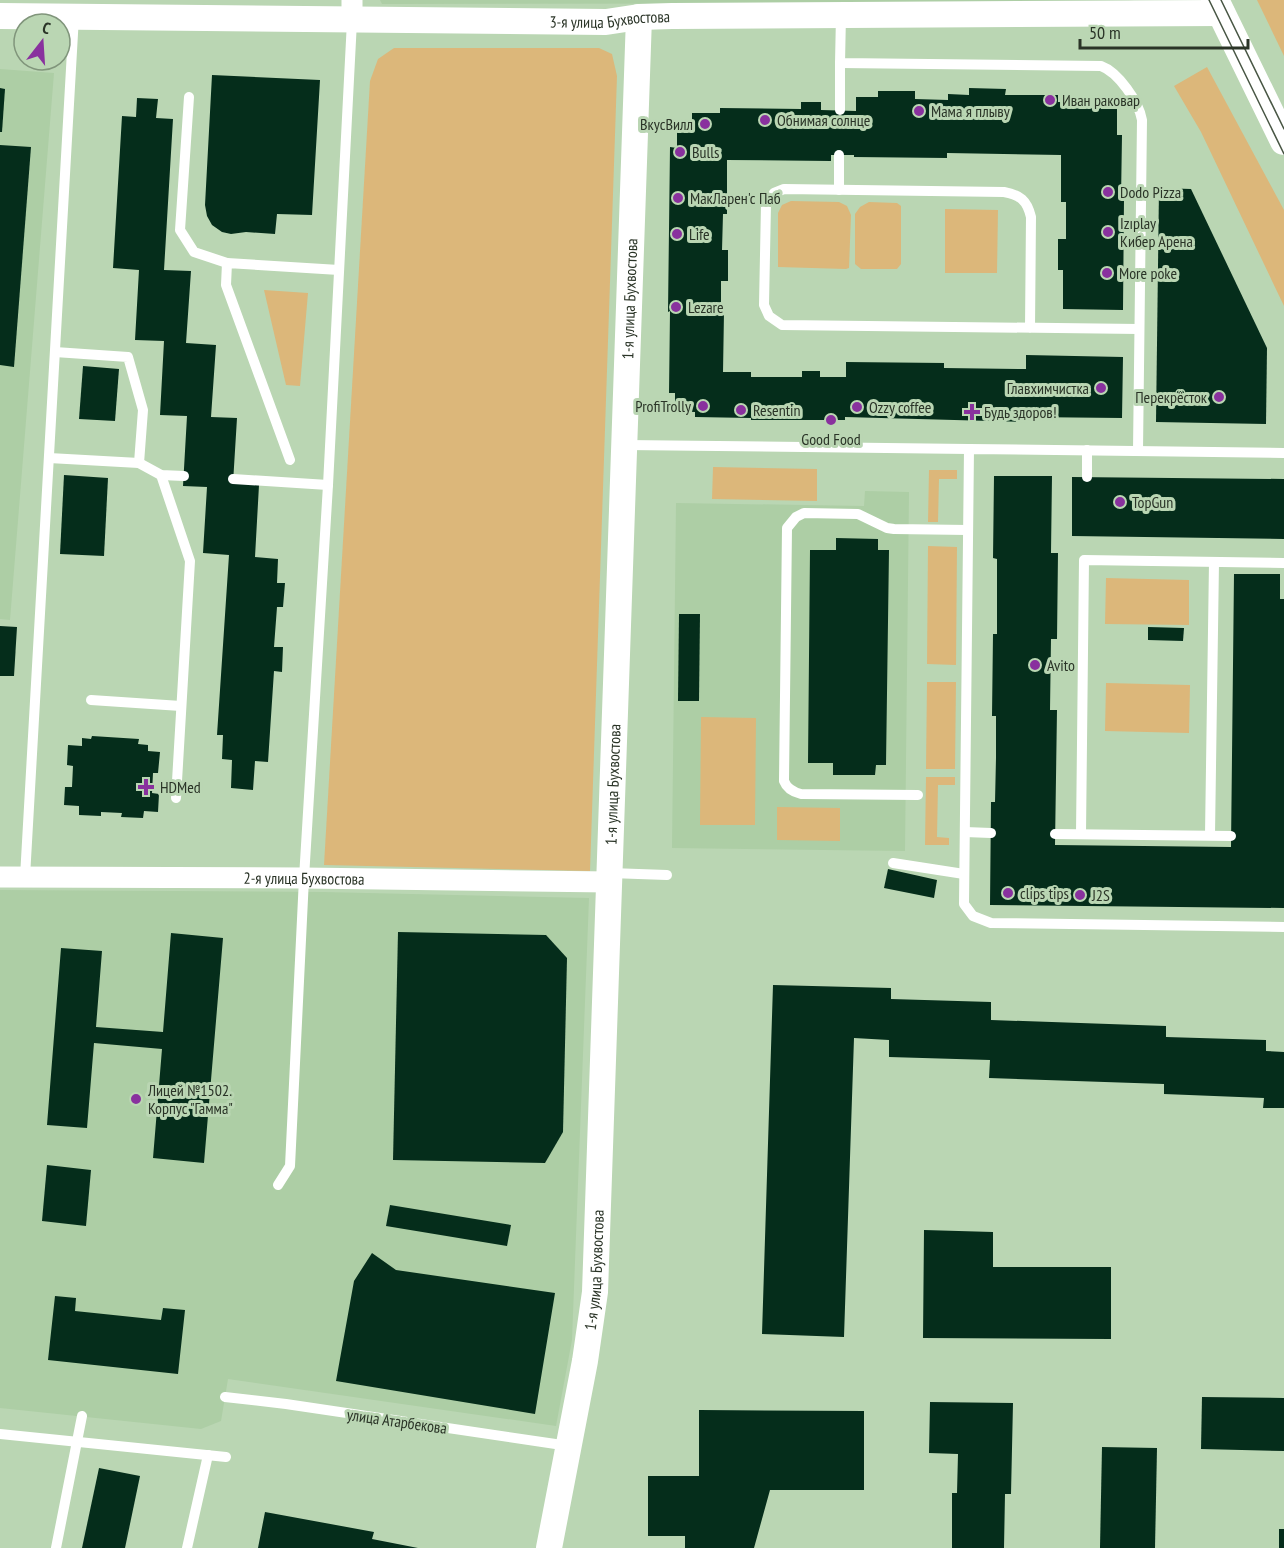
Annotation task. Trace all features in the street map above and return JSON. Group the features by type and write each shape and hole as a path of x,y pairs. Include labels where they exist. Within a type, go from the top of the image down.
{"main road":[{"path":"1219,7 1282,129"}],"street":[{"name":"3-я улица Бухвостова","path":"0,16 29,12 74,16 352,10 606,22 640,13 841,15 1219,7"},
{"name":"1-я улица Бухвостова","path":"549,1548 585,1361 595,1292 640,13"},
{"name":"2-я улица Бухвостова","path":"0,877 610,878"}],"lane":[{"path":"278,1185 290,1166 352,10"},
{"path":"840,110 841,15"},
{"path":"25,877 74,16"},
{"path":"840,63 1101,66 1115,74 1138,106 1142,120 1138,451"},
{"path":"189,97 180,230 194,252 227,263 339,270"},
{"path":"839,154 839,190"},
{"path":"1030,328 1031,217 1028,206 1017,195 1004,192 784,189 769,198 765,213 764,305 766,312 773,320 782,325 1030,328 1139,329"},
{"path":"227,263 226,285 290,460"},
{"path":"55,352 128,357 142,410 139,463"},
{"path":"624,445 1284,453"},
{"path":"969,449 964,904 973,916 991,923 1284,927"},
{"path":"1087,477 1088,450"},
{"path":"49,458 139,463 161,475 184,476"},
{"path":"161,475 190,561 176,798"},
{"path":"233,479 328,484"},
{"path":"918,795 801,794 795,793 786,786 784,781 787,528 796,517 804,513 858,514 894,529 968,530"},
{"path":"1081,834 1084,560 1284,563"},
{"path":"1210,835 1214,562"},
{"path":"91,700 181,706"},
{"path":"965,832 991,833"},
{"path":"1055,834 1231,836"},
{"path":"893,863 964,874"},
{"path":"610,878 667,875"},
{"name":"улица Атарбекова","path":"225,1397 569,1446"},
{"path":"56,1548 82,1416"},
{"path":"0,1434 226,1457"},
{"path":"187,1548 208,1455"}],"shaded area":[{"path":"380,0 1134,0 1118,3 382,4"},
{"path":"1257,0 1284,0 1284,56"},
{"path":"394,48 599,48 612,54 617,76 590,871 324,865 370,81 378,59"},
{"path":"1207,67 1284,210 1284,306 1201,132 1174,86"},
{"path":"0,69 12,70 12,72 54,73 10,620 0,619"},
{"path":"791,201 839,202 847,206 851,215 849,268 778,267 778,213 782,205"},
{"path":"869,202 897,203 901,206 901,264 897,269 861,269 855,264 855,214 860,207"},
{"path":"945,209 998,210 997,273 945,273"},
{"path":"264,290 308,293 300,386 286,385"},
{"path":"713,467 817,469 817,501 712,499"},
{"path":"929,470 957,470 957,479 939,479 938,522 928,522"},
{"path":"865,491 909,492 905,851 672,848 676,503 864,506"},
{"path":"928,546 957,547 956,665 927,664"},
{"path":"1106,578 1189,580 1189,625 1105,624"},
{"path":"927,682 956,682 955,769 926,769"},
{"path":"1106,683 1190,685 1189,733 1105,731"},
{"path":"701,717 756,718 755,825 700,825"},
{"path":"926,777 955,777 955,785 938,785 937,837 949,838 949,845 925,845"},
{"path":"777,807 840,808 840,841 777,840"},
{"path":"0,890 323,892 589,898 572,1340 556,1426 228,1379 221,1421 201,1429 0,1408"}],"building":[{"path":"212,75 320,80 312,215 277,214 275,234 246,232 231,234 222,232 212,225 205,205"},
{"path":"0,88 5,89 2,132 0,132"},
{"path":"969,88 1006,89 1005,95 1058,95 1058,102 1101,103 1101,109 1117,109 1117,135 1122,135 1121,199 1124,199 1123,310 1063,309 1063,270 1058,270 1058,239 1066,239 1066,202 1061,202 1061,155 947,153 947,158 831,155 831,161 727,160 727,214 723,214 722,250 728,250 728,281 721,281 721,312 724,312 723,372 751,372 751,377 802,377 802,371 820,371 820,377 846,377 846,362 944,363 944,368 1026,369 1026,355 1123,357 1122,418 1026,417 1026,422 845,417 845,420 751,420 751,418 695,417 695,412 675,411 675,393 669,393 670,311 668,312 670,147 677,148 677,121 692,121 692,113 720,113 720,108 801,109 801,102 821,102 821,110 856,111 856,97 878,97 878,91 915,91 915,99 948,100 948,94 969,95"},
{"path":"137,98 158,99 156,118 173,119 164,270 191,271 186,343 216,345 211,417 237,418 233,483 259,485 255,557 278,559 277,583 285,583 283,607 277,607 274,647 283,647 282,672 274,671 268,762 255,761 253,790 231,788 232,760 222,759 223,735 217,735 229,555 203,553 207,487 183,486 187,416 160,415 164,341 135,340 139,270 113,268 122,116 136,117"},
{"path":"0,145 31,147 14,367 0,365"},
{"path":"1159,188 1191,189 1267,348 1266,424 1156,422"},
{"path":"83,366 119,369 115,421 79,419"},
{"path":"64,475 108,478 104,556 60,554"},
{"path":"994,476 1052,476 1051,553 1058,553 1057,639 1051,639 1050,710 1057,710 1055,845 1231,847 1234,574 1280,574 1280,599 1284,599 1284,908 990,905 991,802 995,802 996,758 996,716 992,716 993,634 997,634 997,559 993,558"},
{"path":"1072,477 1284,479 1284,539 1072,536"},
{"path":"836,538 878,539 878,550 889,550 886,765 876,765 875,775 833,775 833,763 808,763 810,550 836,550"},
{"path":"679,614 700,614 699,701 678,701"},
{"path":"0,626 17,627 14,676 0,676"},
{"path":"1148,627 1184,628 1183,641 1148,640"},
{"path":"92,736 139,739 138,744 148,745 148,751 160,752 158,773 153,773 152,793 159,794 158,812 144,811 143,818 121,817 122,813 101,812 101,816 79,815 79,806 64,805 65,787 72,787 73,766 67,765 68,745 82,746 82,738 91,739"},
{"path":"888,869 937,880 934,898 884,888"},
{"path":"398,932 546,935 567,958 563,1132 545,1163 393,1160"},
{"path":"171,933 223,938 204,1163 153,1158 162,1049 94,1043 87,1128 47,1125 61,948 102,951 96,1027 163,1032"},
{"path":"773,985 891,988 891,999 991,1002 991,1020 1166,1026 1166,1037 1266,1040 1266,1051 1284,1052 1284,1108 1263,1108 1264,1098 1164,1094 1164,1084 989,1078 990,1060 889,1057 889,1040 854,1038 844,1337 762,1334"},
{"path":"47,1165 91,1170 86,1226 42,1221"},
{"path":"390,1205 511,1225 507,1246 386,1226"},
{"path":"924,1230 993,1232 993,1267 1111,1267 1111,1339 923,1338"},
{"path":"372,1253 396,1270 555,1293 535,1414 336,1381 354,1281"},
{"path":"55,1296 76,1298 75,1311 161,1320 163,1308 185,1310 178,1374 48,1360"},
{"path":"1202,1397 1284,1398 1284,1451 1201,1449"},
{"path":"930,1402 1013,1403 1011,1494 1005,1494 1004,1548 952,1548 952,1493 957,1493 958,1454 929,1453"},
{"path":"699,1410 864,1411 864,1490 770,1490 754,1548 685,1548 685,1536 648,1536 648,1476 699,1476"},
{"path":"1102,1447 1157,1448 1155,1548 1100,1548"},
{"path":"99,1468 140,1476 125,1548 82,1548"},
{"path":"265,1512 374,1532 372,1539 418,1548 258,1548"},
{"path":"1279,1529 1284,1529 1284,1548 1279,1548"}],"tram line":[{"path":"1209,0 1284,154"},
{"path":"1221,0 1284,129"}],"place":[{"name":"Иван раковар","path":"1050,100"},
{"name":"Мама я плыву","path":"919,111"},
{"name":"Обнимая солнце","path":"765,120"},
{"name":"ВкусВилл","path":"705,124"},
{"name":"Bulls","path":"680,152"},
{"name":"Dodo Pizza","path":"1108,192"},
{"name":"МакЛарен'с Паб","path":"678,198"},
{"name":"Izıplay Кибер Арена","path":"1108,232"},
{"name":"Life","path":"677,234"},
{"name":"More poke","path":"1107,273"},
{"name":"Lezare","path":"676,307"},
{"name":"Главхимчистка","path":"1101,388"},
{"name":"Перекрёсток","path":"1219,397"},
{"name":"ProfiTrolly","path":"703,406"},
{"name":"Ozzy coffee","path":"857,407"},
{"name":"Resentin","path":"741,410"},
{"name":"Будь здоров!","path":"972,412"},
{"name":"Good Food","path":"831,420"},
{"name":"TopGun","path":"1120,502"},
{"name":"Avito","path":"1035,665"},
{"name":"HDMed","path":"146,787"},
{"name":"clips tips","path":"1008,893"},
{"name":"J2S","path":"1080,895"},
{"name":"Лицей №1502. Корпус \"Гамма\"","path":"136,1099"}]}
